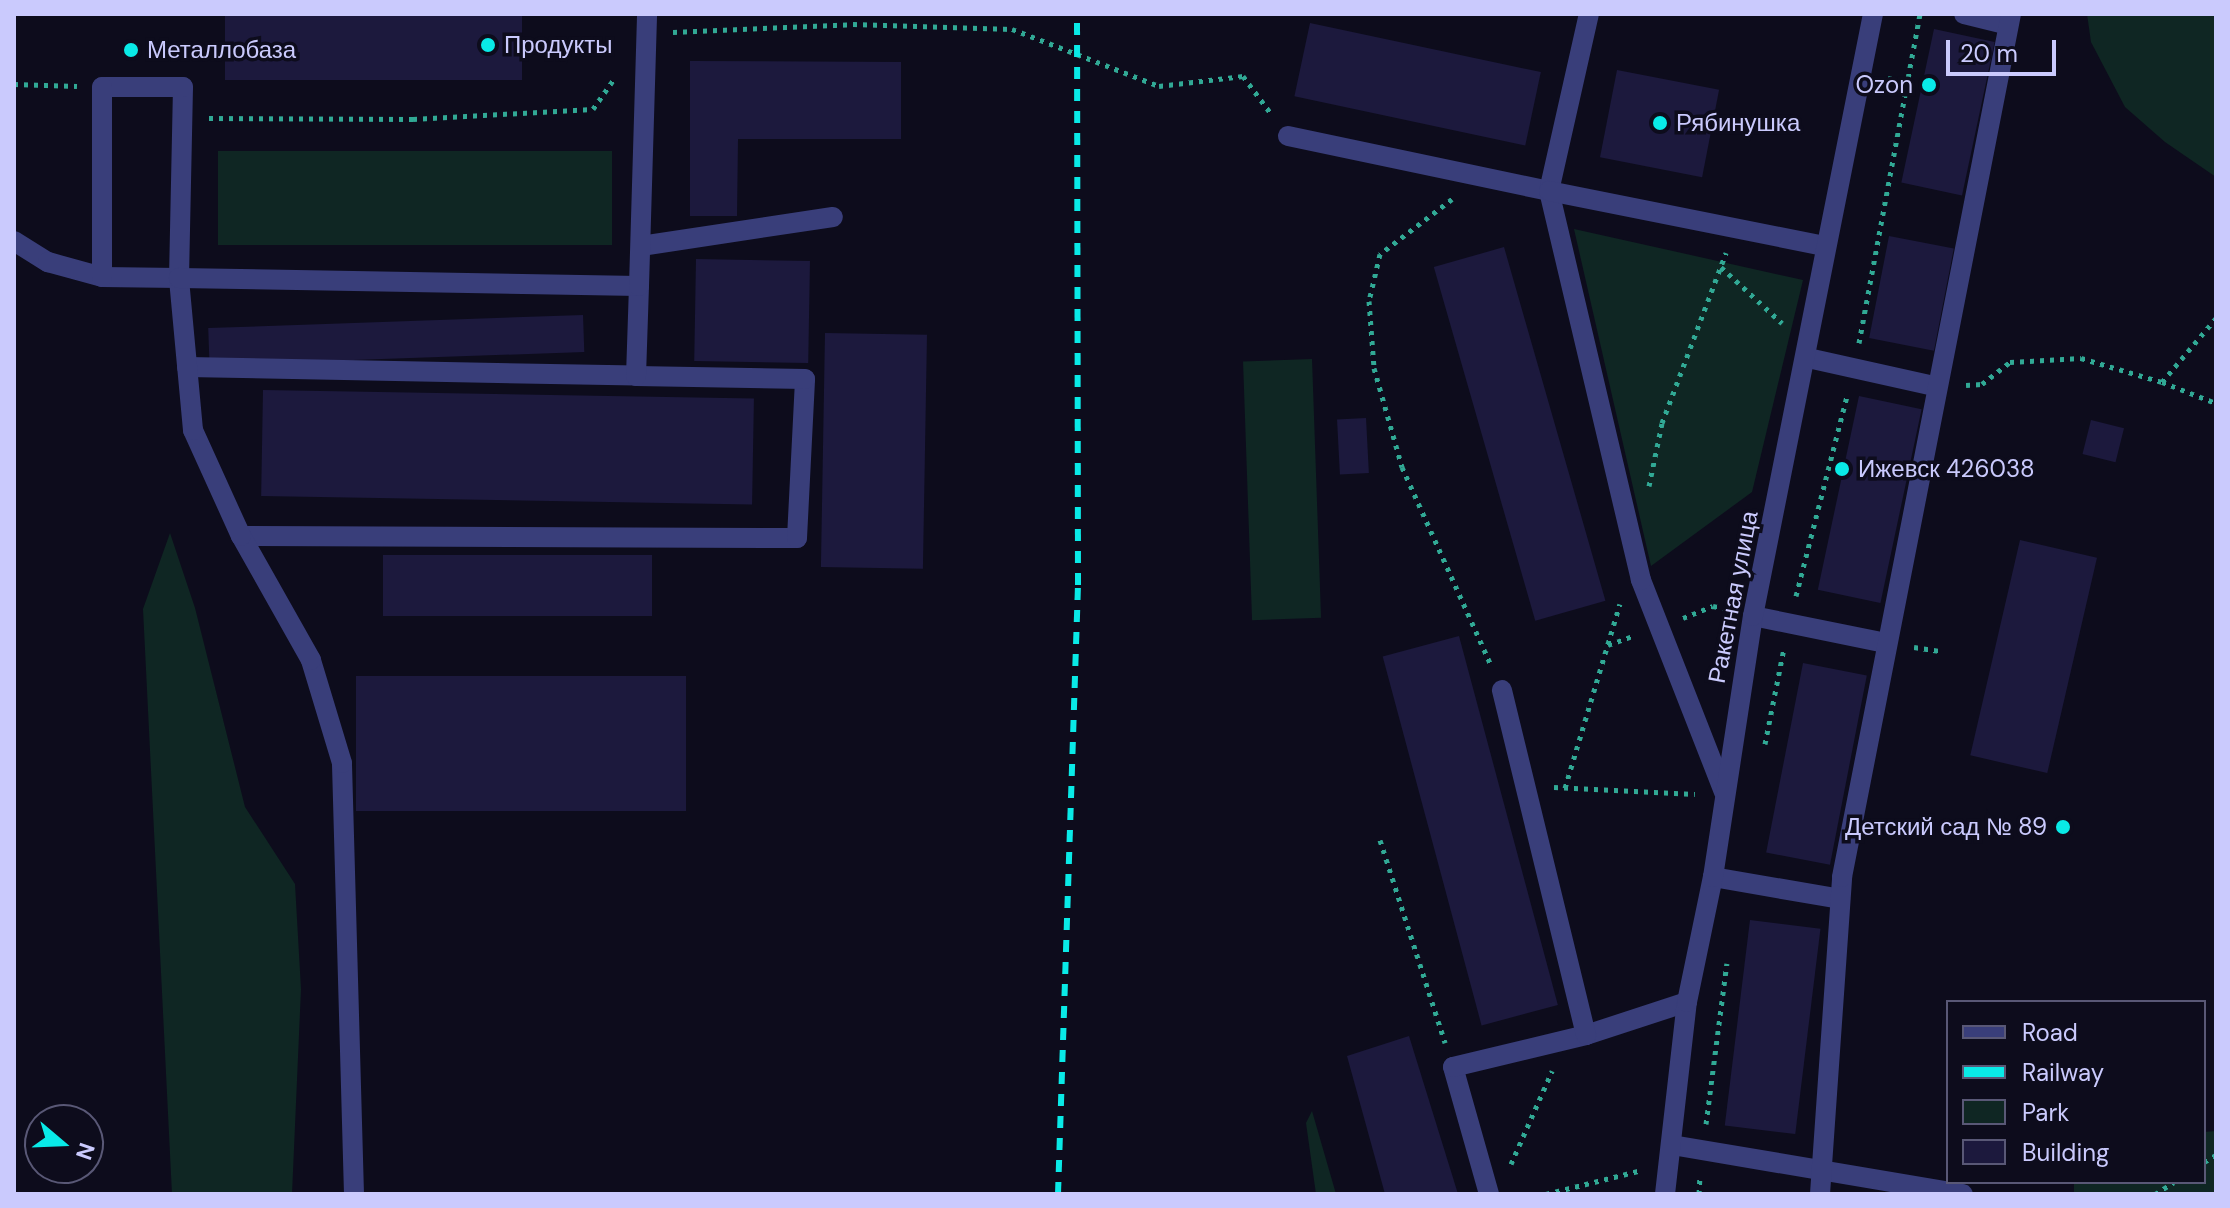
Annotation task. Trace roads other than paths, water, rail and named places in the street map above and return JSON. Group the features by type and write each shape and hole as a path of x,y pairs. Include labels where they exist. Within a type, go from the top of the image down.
{"street":[{"path":"1589,14 1549,191 1641,580 1725,795"},
{"name":"Ракетная улица","path":"1665,1194 1687,1002 1713,877 1753,616 1808,358 1824,246 1873,14"},
{"path":"1820,1194 1840,899 1934,386 2010,20 1964,14"},
{"path":"636,376 647,23"},
{"path":"102,277 102,87 183,87 179,278 193,430 241,536 311,660 342,763 354,1194"},
{"path":"1288,136 1824,246"},
{"path":"641,246 833,217"},
{"path":"14,241 48,262 102,277 639,286"},
{"path":"1808,358 1934,386"},
{"path":"187,367 805,379 797,538 241,536"},
{"path":"1753,616 1886,643"},
{"path":"1502,690 1586,1035"},
{"path":"1713,877 1840,899"},
{"path":"1489,1194 1453,1067 1586,1035 1687,1002"},
{"path":"1670,1154 1963,1194"}],"railway":[{"path":"1058,1194 1078,585 1077,14"}],"place":[{"name":"Продукты","path":"488,45"},
{"name":"Металлобаза","path":"131,50"},
{"name":"Ozon","path":"1929,85"},
{"name":"Рябинушка","path":"1660,123"},
{"name":"Ижевск 426038","path":"1842,469"},
{"name":"Детский сад № 89","path":"2063,827"}]}
